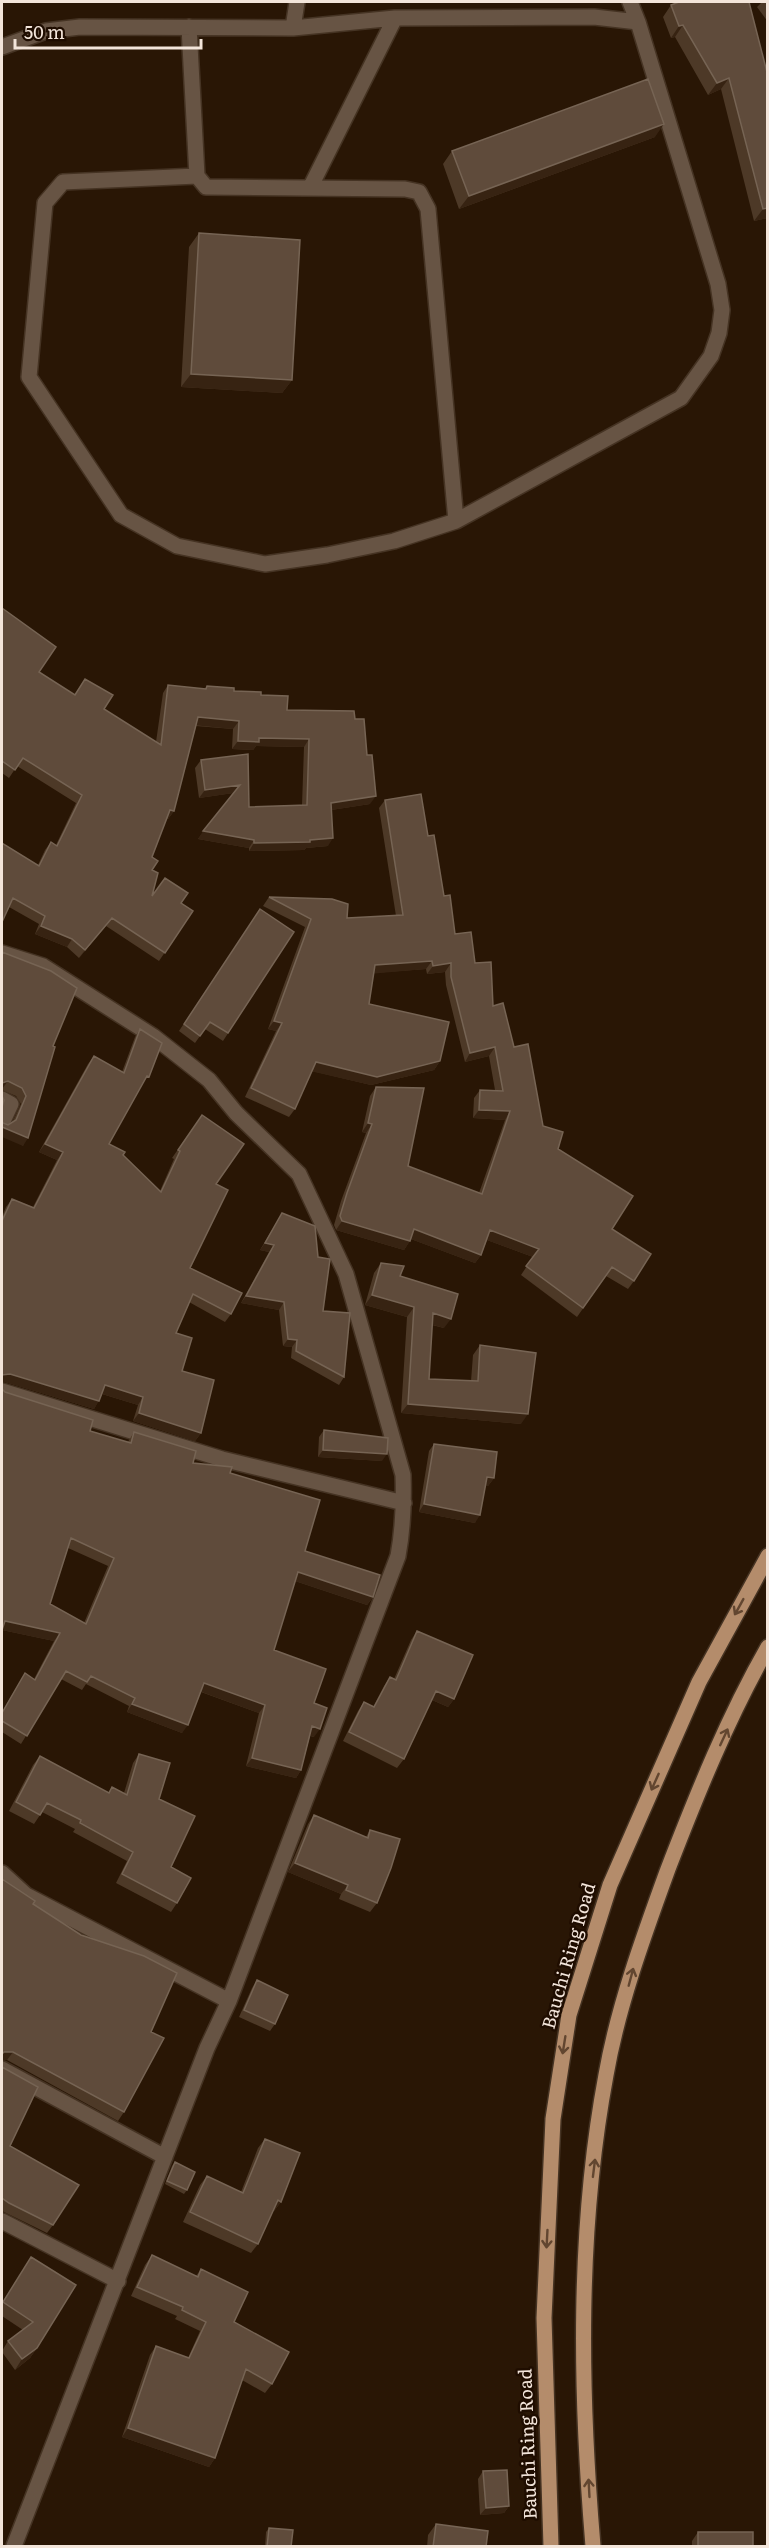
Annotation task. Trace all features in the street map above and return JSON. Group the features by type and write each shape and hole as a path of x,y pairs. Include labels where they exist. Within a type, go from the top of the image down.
{"main road":[{"name":"Bauchi Ring Road","path":"551,2547 544,2318 553,2119 569,2015 614,1874 699,1682 768,1556"},
{"path":"593,2547 583,2387 588,2214 606,2074 639,1948 693,1803 768,1647"}],"street":[{"path":"293,28 297,2"},
{"path":"197,176 63,183 45,203 29,377 121,515 177,546 265,564 327,555 394,541 456,521 681,398 711,356 719,333 722,310 717,284 630,2"},
{"path":"2,47 46,31 80,27 293,28 396,18 594,17 638,22"},
{"path":"310,188 396,18"},
{"path":"189,27 197,176 206,187 405,189 419,192 428,209 456,521"},
{"path":"2,953 43,966 153,1036 209,1080 236,1113 299,1174 346,1274 404,1475 404,1528 398,1556 230,2001 207,2048 14,2547"},
{"path":"2,1099 11,1104 2,1123"},
{"path":"2,1391 222,1459 404,1503"},
{"path":"2,1874 26,1895 230,2001"},
{"path":"2,2069 165,2157"},
{"path":"2,2221 118,2281"}],"building":[{"path":"679,2 749,2 768,76 768,208 763,209 729,78 717,83 683,25 679,26 671,5"},
{"path":"648,79 664,124 469,196 452,151"},
{"path":"199,233 300,240 292,380 191,374"},
{"path":"2,608 56,647 39,672 75,695 85,679 113,695 104,709 161,745 168,685 206,689 207,686 234,688 234,691 261,692 261,695 288,696 287,710 354,711 355,719 364,719 367,755 372,755 376,796 331,803 333,838 310,840 310,842 254,843 254,840 203,831 240,785 205,790 201,760 248,754 249,807 307,805 309,739 259,738 259,742 238,741 239,721 198,717 174,811 170,810 152,857 158,861 152,870 158,873 152,896 165,878 188,893 181,903 193,911 165,953 112,918 85,950 72,939 41,926 45,916 13,898 2,922 2,843 39,866 51,842 57,846 82,795 23,758 15,770 2,761"},
{"path":"421,794 428,836 434,835 444,896 450,895 455,934 471,932 475,963 491,962 493,1006 503,1003 514,1047 528,1044 543,1126 563,1132 558,1149 633,1196 612,1229 651,1254 634,1281 612,1267 583,1308 526,1266 539,1249 490,1230 481,1255 414,1229 410,1241 342,1221 340,1216 372,1124 368,1123 376,1087 424,1088 408,1166 482,1194 510,1111 479,1110 480,1090 503,1091 495,1047 470,1053 451,977 451,963 433,966 432,961 375,965 369,1004 449,1022 440,1061 377,1077 316,1062 295,1109 251,1088 282,1023 274,1021 311,919 269,897 332,899 348,904 347,918 403,915 385,800"},
{"path":"260,909 294,932 228,1033 210,1022 200,1036 184,1024"},
{"path":"2,952 51,971 77,988 53,1046 55,1047 28,1138 2,1127 2,1121 8,1125 16,1120 26,1096 22,1088 8,1081 2,1083"},
{"path":"140,1029 162,1043 149,1077 147,1076 109,1144 125,1152 123,1155 161,1192 180,1151 178,1150 202,1115 244,1144 216,1184 228,1190 190,1268 242,1293 231,1314 193,1294 176,1333 192,1338 182,1371 214,1380 201,1433 139,1413 143,1397 105,1385 99,1401 10,1374 2,1375 2,1221 12,1199 34,1208 63,1152 45,1144 94,1056 124,1073"},
{"path":"282,1213 315,1226 318,1257 330,1259 323,1311 350,1313 344,1377 296,1351 297,1340 288,1339 284,1302 246,1296 274,1245 265,1243"},
{"path":"381,1263 404,1266 400,1276 458,1294 451,1319 433,1313 429,1379 478,1381 480,1345 536,1353 528,1414 408,1404 414,1307 372,1295"},
{"path":"2,1389 5,1392 93,1420 90,1431 131,1443 134,1432 196,1451 193,1463 232,1467 230,1473 320,1500 305,1551 380,1575 373,1597 298,1572 274,1650 326,1669 314,1703 327,1708 320,1729 312,1726 301,1770 252,1758 265,1705 204,1683 188,1725 132,1704 135,1698 91,1676 87,1682 66,1671 27,1736 2,1721 2,1713 25,1673 35,1680 60,1633 5,1621 2,1630","holes":["71,1538 114,1558 86,1624 50,1604"]},
{"path":"324,1430 388,1438 387,1454 323,1450"},
{"path":"434,1444 497,1452 494,1478 487,1477 480,1515 424,1504"},
{"path":"417,1631 473,1655 454,1699 436,1691 404,1759 349,1732 364,1702 374,1707 390,1677 396,1680"},
{"path":"139,1754 170,1763 159,1799 195,1816 171,1867 191,1878 177,1903 122,1874 133,1852 80,1823 81,1820 47,1803 40,1815 16,1802 40,1756 109,1793 112,1787 127,1795"},
{"path":"314,1815 368,1838 370,1830 400,1839 377,1903 346,1890 348,1885 295,1863"},
{"path":"2,1879 35,1901 33,1904 81,1935 144,1956 177,1973 151,2032 164,2038 124,2112 13,2052 2,2054"},
{"path":"257,1980 288,1995 275,2024 244,2010"},
{"path":"2,2067 38,2087 10,2146 79,2185 53,2225 2,2198"},
{"path":"265,2139 300,2153 281,2202 278,2200 258,2244 190,2212 207,2176 243,2193"},
{"path":"175,2162 195,2172 187,2190 167,2181"},
{"path":"152,2255 198,2277 201,2269 248,2292 234,2322 289,2352 272,2384 246,2369 215,2458 128,2428 156,2346 189,2358 206,2322 182,2310 183,2307 137,2287"},
{"path":"31,2257 76,2285 37,2348 22,2359 8,2341 33,2322 3,2302"},
{"path":"507,2470 509,2506 486,2508 483,2471"},
{"path":"436,2524 488,2531 486,2547 433,2547"},
{"path":"269,2528 293,2530 291,2547 267,2547"},
{"path":"698,2532 753,2532 753,2547 698,2547"}]}
